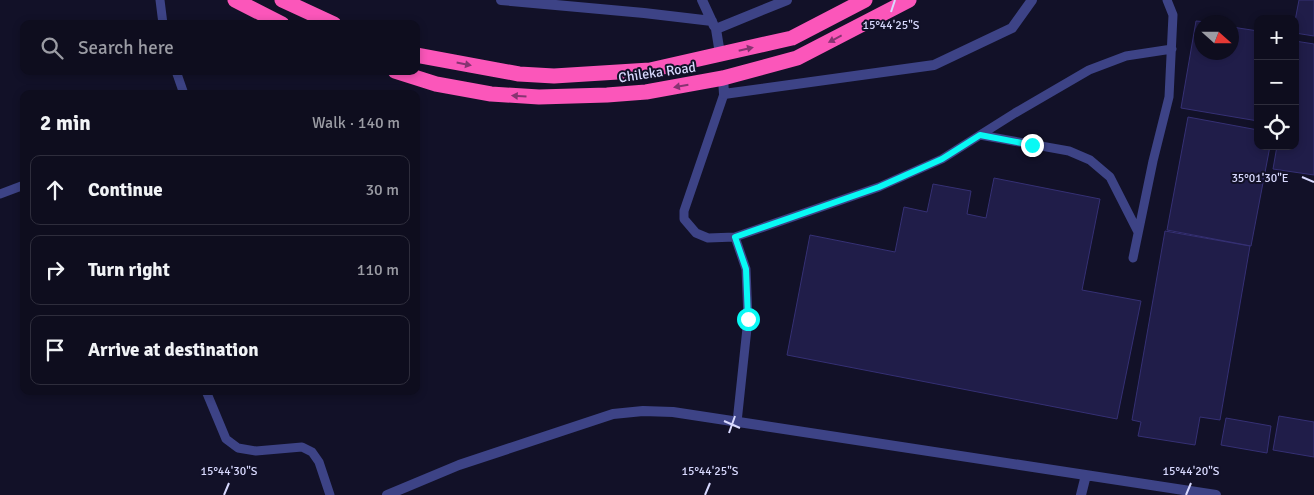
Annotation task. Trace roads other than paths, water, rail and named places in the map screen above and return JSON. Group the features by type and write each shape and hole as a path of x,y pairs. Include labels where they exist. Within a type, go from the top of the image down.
{"highway":[{"path":"235,0 274,20"},
{"path":"282,0 325,20"},
{"path":"420,56 520,74 554,76 650,70 792,38 865,0"},
{"name":"Chileka Road","path":"408,75 436,84 491,94 539,97 646,92 723,78 797,58 909,0"}],"street":[{"path":"502,0 644,13 714,25 787,0"},
{"path":"702,0 714,25 720,54"},
{"path":"723,78 724,94 934,65 1012,28 1032,0"},
{"path":"387,495 459,466 613,414 643,410 673,412 1216,495"},
{"path":"1081,495 1086,475"}],"lane":[{"path":"160,0 162,20"},
{"path":"1132,258 1169,97 1173,15 1167,0"},
{"path":"724,94 684,211 684,219 696,233 708,238 735,237 879,187 942,159 1089,70 1126,56 1172,48"},
{"path":"177,75 183,90"},
{"path":"980,135 1069,151 1090,160 1110,177 1138,232"},
{"path":"0,194 20,186"},
{"path":"735,237 746,269 748,319 737,422"},
{"path":"208,395 226,439 238,448 256,451 302,448 312,452 319,462 330,495"}]}
